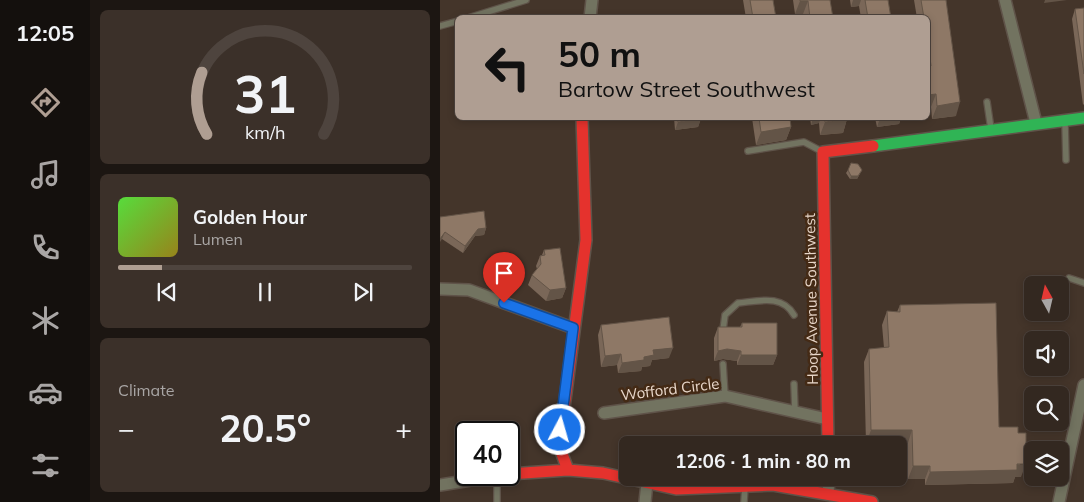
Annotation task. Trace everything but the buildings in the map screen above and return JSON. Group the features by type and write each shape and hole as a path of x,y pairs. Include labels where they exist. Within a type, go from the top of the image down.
{"street":[{"path":"590,15 592,0"},
{"path":"1006,0 1036,124"},
{"path":"823,152 1084,118"},
{"path":"568,470 559,446 586,222 582,120"},
{"name":"Hoop Avenue Southwest","path":"823,152 828,436"},
{"path":"440,289 469,290 573,328"},
{"path":"1059,502 1084,385"},
{"name":"Wofford Circle","path":"604,413 725,396 827,418"},
{"path":"520,473 568,470 603,473 619,477"},
{"path":"440,485 455,482"},
{"path":"645,502 647,486"},
{"path":"662,486 676,489 728,486"},
{"path":"779,486 872,502"},
{"path":"828,486 828,494"}],"lane":[{"path":"478,15 526,0"},
{"path":"440,26 455,22"},
{"path":"987,102 991,130"},
{"path":"1065,120 1066,160"},
{"path":"748,151 804,142 823,152"},
{"path":"1070,278 1084,284"},
{"path":"724,330 725,315 738,303 780,302 788,305 794,315"},
{"path":"724,364 725,396"},
{"path":"794,384 795,412"},
{"path":"497,502 498,486"},
{"path":"744,502 746,486"}],"traffic: fast":[{"path":"873,146 1084,118"}],"traffic: jam":[{"path":"568,470 559,446 586,240 582,120"},
{"path":"828,436 823,152 873,146"},
{"path":"520,473 568,470 603,473 676,489 773,485 872,502"}],"route":[{"path":"504,303 573,328 560,430"}]}
